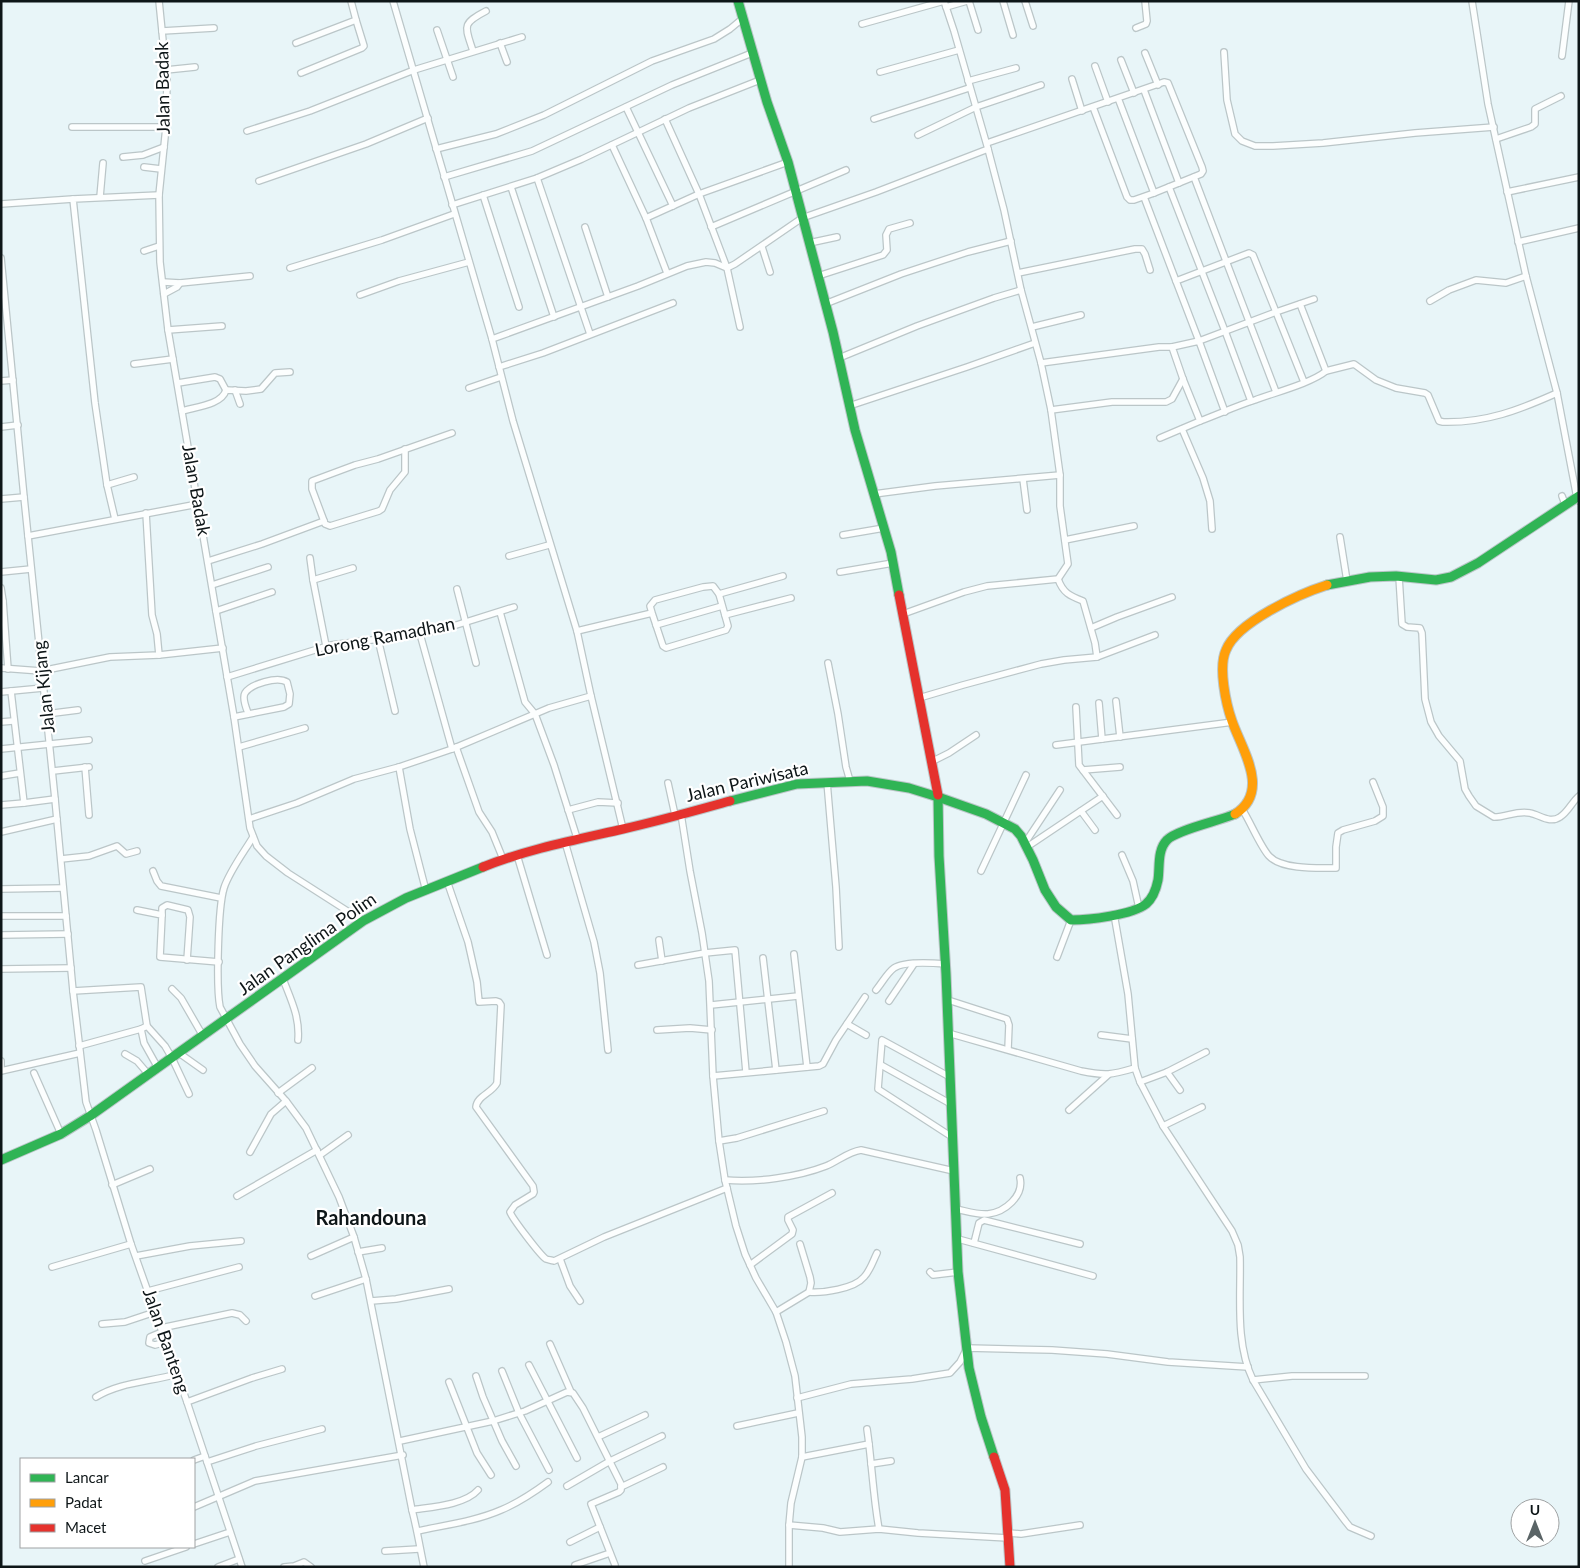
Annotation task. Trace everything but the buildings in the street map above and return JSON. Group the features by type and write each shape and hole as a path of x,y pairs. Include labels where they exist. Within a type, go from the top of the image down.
{"street":[{"name":"Jalan Badak","path":"160,1 166,70 166,127 159,195 159,246 164,294 168,330 223,648 249,819 257,846 266,856 288,873 363,921"},
{"path":"301,73 364,46 351,1"},
{"path":"393,1 576,632 623,829"},
{"path":"738,1 760,80 788,162 826,304 849,406 893,563 938,796 937,837 948,1000 958,1272 969,1368 979,1410 1005,1490 1010,1567"},
{"path":"862,24 945,3 968,1 978,30"},
{"path":"1003,1 1013,35"},
{"path":"1025,1 1033,26"},
{"path":"1136,28 1146,24 1147,21 1145,1"},
{"path":"1057,957 1071,920 1114,914 1139,908 1152,899 1155,891 1160,849 1165,840 1172,835 1231,816 1242,809 1251,794 1253,784 1251,770 1233,722 1226,694 1223,668 1224,652 1230,641 1267,612 1290,599 1310,591 1347,581 1387,576 1441,580 1463,573 1564,500 1578,498 1557,393 1526,276 1507,192 1472,1"},
{"path":"1562,56 1569,1"},
{"path":"945,3 987,146 1051,410 1060,476 1060,506 1068,564 1058,579"},
{"path":"473,51 466,30 471,19 486,11"},
{"path":"436,149 496,134 544,115 652,61 714,39 742,19"},
{"path":"296,42 356,20"},
{"path":"162,31 214,28"},
{"path":"437,30 453,77"},
{"path":"247,131 319,108 414,70 522,36"},
{"path":"500,43 507,62"},
{"path":"880,72 959,50"},
{"path":"1224,52 1227,100 1235,134 1242,141 1254,146 1323,143 1494,127"},
{"path":"444,177 520,156 672,85 752,53"},
{"path":"1145,53 1158,85"},
{"path":"1122,60 1134,93"},
{"path":"1095,66 1108,102"},
{"path":"166,70 195,67"},
{"path":"874,118 1016,68"},
{"path":"1072,79 1082,111"},
{"path":"452,205 537,178 665,119 760,80"},
{"path":"727,268 742,260 802,218 876,192 987,146 1093,107 1108,102 1118,98 1158,85 1168,83 1171,86 1203,171 1201,174 1154,193 1130,200 1127,197 1093,107"},
{"path":"918,135 976,106 1041,85"},
{"path":"1144,90 1179,183"},
{"path":"1496,139 1531,127 1535,124 1535,109 1561,96"},
{"path":"1118,98 1154,193"},
{"path":"626,107 673,206"},
{"path":"259,181 358,147 428,118"},
{"path":"665,119 699,194 727,268 736,302 736,312 740,328"},
{"path":"72,127 166,127"},
{"path":"612,144 646,218 667,273"},
{"path":"123,156 143,156 164,147"},
{"path":"646,218 699,194 788,162"},
{"path":"100,197 103,163"},
{"path":"144,167 161,169"},
{"path":"711,227 846,170"},
{"path":"1194,176 1276,392"},
{"path":"1507,192 1579,177"},
{"path":"537,178 590,334"},
{"path":"511,187 554,317"},
{"path":"1169,187 1251,401"},
{"path":"1,204 159,195"},
{"path":"483,195 519,307"},
{"path":"1144,196 1225,412"},
{"path":"73,199 95,403 107,484 115,519"},
{"path":"290,268 382,240 454,214"},
{"path":"818,276 883,254 887,250 886,235 889,229 910,223"},
{"path":"585,227 608,297"},
{"path":"1518,242 1579,228"},
{"path":"809,243 837,237"},
{"path":"826,304 909,272 1011,240"},
{"path":"144,251 159,246"},
{"path":"762,246 770,272"},
{"path":"1018,273 1135,249 1142,249 1150,270"},
{"path":"1176,281 1249,253 1253,255 1304,382"},
{"name":"Jalan Kijang","path":"1,258 79,1050 86,1102 90,1116"},
{"path":"360,295 407,279 469,262"},
{"path":"492,339 698,263 715,263 727,268"},
{"path":"163,282 180,283 250,276"},
{"path":"1430,301 1449,290 1476,280 1506,283 1526,276"},
{"path":"164,294 177,287 180,283"},
{"path":"838,358 926,323 1021,290"},
{"path":"1041,363 1199,342 1314,299"},
{"path":"499,367 542,353 673,303"},
{"path":"1300,304 1326,371"},
{"path":"1032,327 1081,315"},
{"path":"168,330 222,326"},
{"path":"849,406 967,367 1035,342"},
{"path":"1172,347 1200,421"},
{"path":"134,364 174,359"},
{"path":"1160,438 1251,401 1304,382 1326,371 1354,364 1376,380 1396,388 1425,393 1428,395 1439,421 1443,422 1476,422 1496,417 1523,408 1557,393"},
{"path":"226,390 261,389 275,373 290,372"},
{"path":"178,383 215,377 220,379 226,390"},
{"path":"469,388 501,377"},
{"path":"1051,410 1112,402 1166,402 1172,399 1183,379"},
{"path":"1,381 13,380"},
{"path":"182,411 220,400 226,390"},
{"path":"235,390 240,404"},
{"path":"1,427 18,425"},
{"path":"1182,429 1204,478 1210,501 1212,529"},
{"path":"405,449 405,472 386,497 382,509 371,515 330,526 325,524 312,489 312,482 355,465 378,460 405,449 452,433"},
{"path":"874,494 936,486 1060,476"},
{"path":"107,484 134,477"},
{"path":"1022,479 1026,510"},
{"path":"1,499 24,497"},
{"path":"28,536 198,504"},
{"path":"146,513 152,615 157,634 159,655"},
{"path":"208,561 262,544 324,520"},
{"path":"1065,540 1134,526"},
{"path":"843,535 884,528"},
{"path":"1340,538 1347,581"},
{"path":"509,556 550,545"},
{"path":"310,558 326,646"},
{"path":"840,572 893,563"},
{"path":"212,585 268,567"},
{"path":"1,572 31,568"},
{"path":"313,580 353,568"},
{"path":"719,594 783,576"},
{"path":"1399,577 1402,624 1407,627 1420,628 1422,633 1426,699 1431,722 1439,736 1460,761 1465,789 1476,806 1494,817 1516,812 1528,812 1550,820 1559,818 1579,796"},
{"path":"903,614 964,592 987,586 1058,579"},
{"path":"1058,579 1061,589 1066,594 1082,601 1095,643 1096,657"},
{"path":"710,586 716,589 719,594 728,626 726,630 666,648 663,646 650,606 655,600 710,586"},
{"path":"1,588 8,669"},
{"path":"457,589 476,663"},
{"path":"216,611 272,592"},
{"path":"1091,628 1172,597"},
{"path":"725,615 791,598"},
{"path":"656,625 722,606"},
{"name":"Lorong Ramadhan","path":"227,677 326,646 420,634 514,607"},
{"path":"500,612 526,702 535,714 554,765 577,838"},
{"path":"576,632 652,613"},
{"path":"420,634 454,748 479,812 492,832 503,859"},
{"path":"919,698 1041,664 1096,657 1155,635"},
{"path":"378,638 395,711"},
{"path":"1,668 41,671 110,657 159,655 223,648"},
{"path":"828,663 850,781"},
{"path":"234,717 284,707 289,704 290,694 286,682 281,679 275,680 261,684 246,692 244,697 248,713"},
{"path":"1,692 43,688"},
{"path":"11,691 24,803"},
{"path":"249,819 296,803 354,779 399,767 454,748 535,714 591,696"},
{"path":"1116,701 1120,737"},
{"path":"1099,703 1102,739"},
{"path":"1076,707 1079,765 1117,815"},
{"path":"46,714 78,710"},
{"path":"1,722 13,720"},
{"path":"1056,745 1233,722"},
{"path":"239,747 305,728"},
{"path":"931,762 949,753 976,735"},
{"path":"1,749 89,740"},
{"path":"52,771 87,767 89,814"},
{"path":"399,767 410,829 426,891"},
{"path":"1083,770 1120,767"},
{"path":"1,776 20,773"},
{"path":"981,871 1026,775"},
{"name":"Jalan Pariwisata","path":"623,829 797,784 850,781 882,782 938,796 986,814 1016,829 1026,845 1045,890 1056,908 1071,920"},
{"path":"827,782 839,947"},
{"path":"1242,809 1269,856 1277,862 1314,868 1336,868 1338,833 1376,821 1383,816 1383,807 1373,782"},
{"path":"668,783 678,814 705,953 711,1005 713,1076 725,1180 736,1226 750,1265 776,1312 795,1376 802,1437 802,1457 791,1504 788,1567"},
{"path":"1026,845 1060,790"},
{"path":"1026,845 1103,796"},
{"path":"1,806 55,798"},
{"path":"568,810 598,802 618,802"},
{"path":"1081,811 1095,830"},
{"path":"1,832 57,819"},
{"name":"Jalan Panglima Polim","path":"1,1160 61,1134 90,1116 363,921 392,905 503,859 577,838 623,829"},
{"path":"253,837 226,883 221,898 218,962 219,1000 240,1044 255,1066 286,1101 306,1128 339,1197 354,1237 371,1301 424,1567"},
{"path":"565,842 594,942 600,973 608,1050"},
{"path":"61,859 89,856 117,846 126,854 137,851"},
{"path":"1122,854 1133,881 1139,908"},
{"path":"517,855 547,955"},
{"path":"153,871 161,886 221,898"},
{"path":"447,881 468,942 477,982 479,1002 496,1001 501,1005 497,1083 494,1088 478,1100 476,1107 534,1189 532,1194 510,1209 511,1215 545,1258 554,1261 560,1259 604,1237 727,1188"},
{"path":"1,888 63,888"},
{"path":"188,960 190,917 188,910 167,905 162,908 160,957 188,960 218,962"},
{"path":"137,910 162,915"},
{"path":"1114,914 1128,994 1135,1068 1140,1082 1163,1126 1232,1231 1238,1245 1242,1337 1248,1367 1253,1380 1306,1469 1346,1522 1350,1527 1371,1536"},
{"path":"1,916 66,916"},
{"path":"1,935 68,934"},
{"path":"659,940 662,961"},
{"path":"638,965 705,953 735,950 746,1072"},
{"path":"794,954 807,1067"},
{"path":"763,958 776,1070"},
{"path":"889,1001 914,964"},
{"path":"876,990 894,968 900,965 946,964"},
{"path":"1,969 71,968"},
{"path":"283,979 297,1013 298,1040"},
{"path":"73,992 140,986 147,1026 176,1056 202,1070"},
{"path":"172,989 184,1003 203,1036"},
{"path":"711,1005 798,996"},
{"path":"713,1076 819,1066 823,1064 865,997"},
{"path":"948,1000 1007,1019 1009,1025 1008,1049"},
{"path":"847,1024 866,1035"},
{"path":"1,1062 1,1071 79,1050 147,1026"},
{"path":"141,1028 144,1044 158,1068"},
{"path":"657,1030 690,1028 712,1030"},
{"path":"948,1032 1081,1071 1108,1075 1135,1068"},
{"path":"1102,1035 1132,1039"},
{"path":"950,1077 882,1040 878,1089 952,1136"},
{"path":"1140,1082 1167,1072 1206,1052"},
{"path":"125,1054 136,1061 149,1075"},
{"path":"176,1056 188,1094"},
{"path":"881,1065 951,1104"},
{"path":"278,1093 312,1068"},
{"path":"1167,1072 1180,1090"},
{"path":"34,1073 61,1134"},
{"path":"1069,1110 1108,1075"},
{"path":"250,1152 271,1114 286,1101"},
{"path":"1163,1126 1202,1107"},
{"path":"719,1141 737,1138 824,1111"},
{"name":"Jalan Banteng","path":"90,1116 131,1244 187,1402 242,1567"},
{"path":"237,1196 348,1135"},
{"path":"725,1180 754,1181 803,1173 827,1165 849,1153 861,1150 954,1172"},
{"path":"112,1185 150,1168"},
{"path":"956,1209 988,1214 997,1212 1015,1199 1021,1183 1020,1178"},
{"path":"750,1265 793,1233 788,1217 832,1193"},
{"path":"974,1243 978,1223 984,1220 1080,1244"},
{"path":"310,1256 354,1237"},
{"path":"958,1239 1093,1276"},
{"path":"136,1256 190,1246 241,1241"},
{"path":"52,1267 131,1244"},
{"path":"800,1244 811,1283 808,1292"},
{"path":"358,1252 382,1248"},
{"path":"776,1312 808,1292 824,1292 858,1282 867,1273 877,1253"},
{"path":"560,1259 570,1286 580,1301"},
{"path":"148,1291 240,1267"},
{"path":"930,1272 932,1275 958,1272"},
{"path":"315,1296 366,1279"},
{"path":"371,1301 396,1299 448,1290"},
{"path":"102,1324 125,1322 156,1312"},
{"path":"166,1342 155,1345 149,1343 150,1337 162,1330 232,1313 240,1315 246,1321"},
{"path":"550,1344 571,1392 575,1394 598,1437 621,1487"},
{"path":"967,1348 1052,1350 1107,1354 1168,1362 1248,1367"},
{"path":"797,1398 851,1384 950,1373 967,1348"},
{"path":"529,1365 576,1458"},
{"path":"187,1402 252,1378 282,1370"},
{"path":"502,1371 519,1413 549,1470"},
{"path":"96,1397 123,1386 177,1374"},
{"path":"476,1376 493,1421 516,1466"},
{"path":"1253,1380 1292,1376 1366,1376"},
{"path":"449,1382 477,1453 491,1475"},
{"path":"400,1440 493,1421 519,1413 571,1392"},
{"path":"737,1426 798,1413"},
{"path":"598,1437 645,1415"},
{"path":"195,1460 206,1459 322,1429"},
{"path":"867,1429 873,1495 879,1529"},
{"path":"567,1486 610,1461 662,1436"},
{"path":"802,1457 869,1444"},
{"path":"195,1507 241,1486 275,1477 327,1470 403,1455"},
{"path":"871,1464 891,1461"},
{"path":"615,1565 591,1504 618,1492 621,1487 664,1467"},
{"path":"418,1531 489,1515 527,1497 548,1482"},
{"path":"412,1510 461,1501 478,1490"},
{"path":"789,1525 823,1528 840,1532 879,1529 918,1533 1008,1535 1080,1526"},
{"path":"570,1542 600,1527"},
{"path":"195,1544 230,1532"},
{"path":"145,1561 183,1548"},
{"path":"385,1550 419,1549"},
{"path":"575,1564 610,1552"},
{"path":"218,1567 239,1558"},
{"path":"284,1567 304,1562 311,1567"}],"traffic: fast":[{"path":"738,1 767,102 788,162 833,332 855,430 891,552 899,595"},
{"path":"1327,585 1370,577 1396,576 1436,580 1451,577 1478,563 1579,496"},
{"path":"730,801 797,784 867,781 909,788 938,797 986,814 1015,829 1021,836 1033,860 1045,890 1056,907 1071,920 1121,914 1146,904 1156,887 1160,854 1167,840 1188,829 1235,814"},
{"path":"938,795 939,856 946,974 958,1272 969,1368 981,1417 994,1457"},
{"path":"1,1160 61,1134 90,1116 363,921 406,898 483,867"}],"traffic: slow":[{"path":"1235,814 1246,805 1251,794 1253,782 1247,757 1232,721 1225,696 1223,666 1226,650 1242,629 1270,610 1327,585"}],"traffic: jam":[{"path":"899,595 938,795"},
{"path":"483,867 534,850 650,823 730,801"},
{"path":"994,1457 1005,1490 1010,1567"}],"district":[{"name":"Rahandouna","path":"371,1218"}]}
